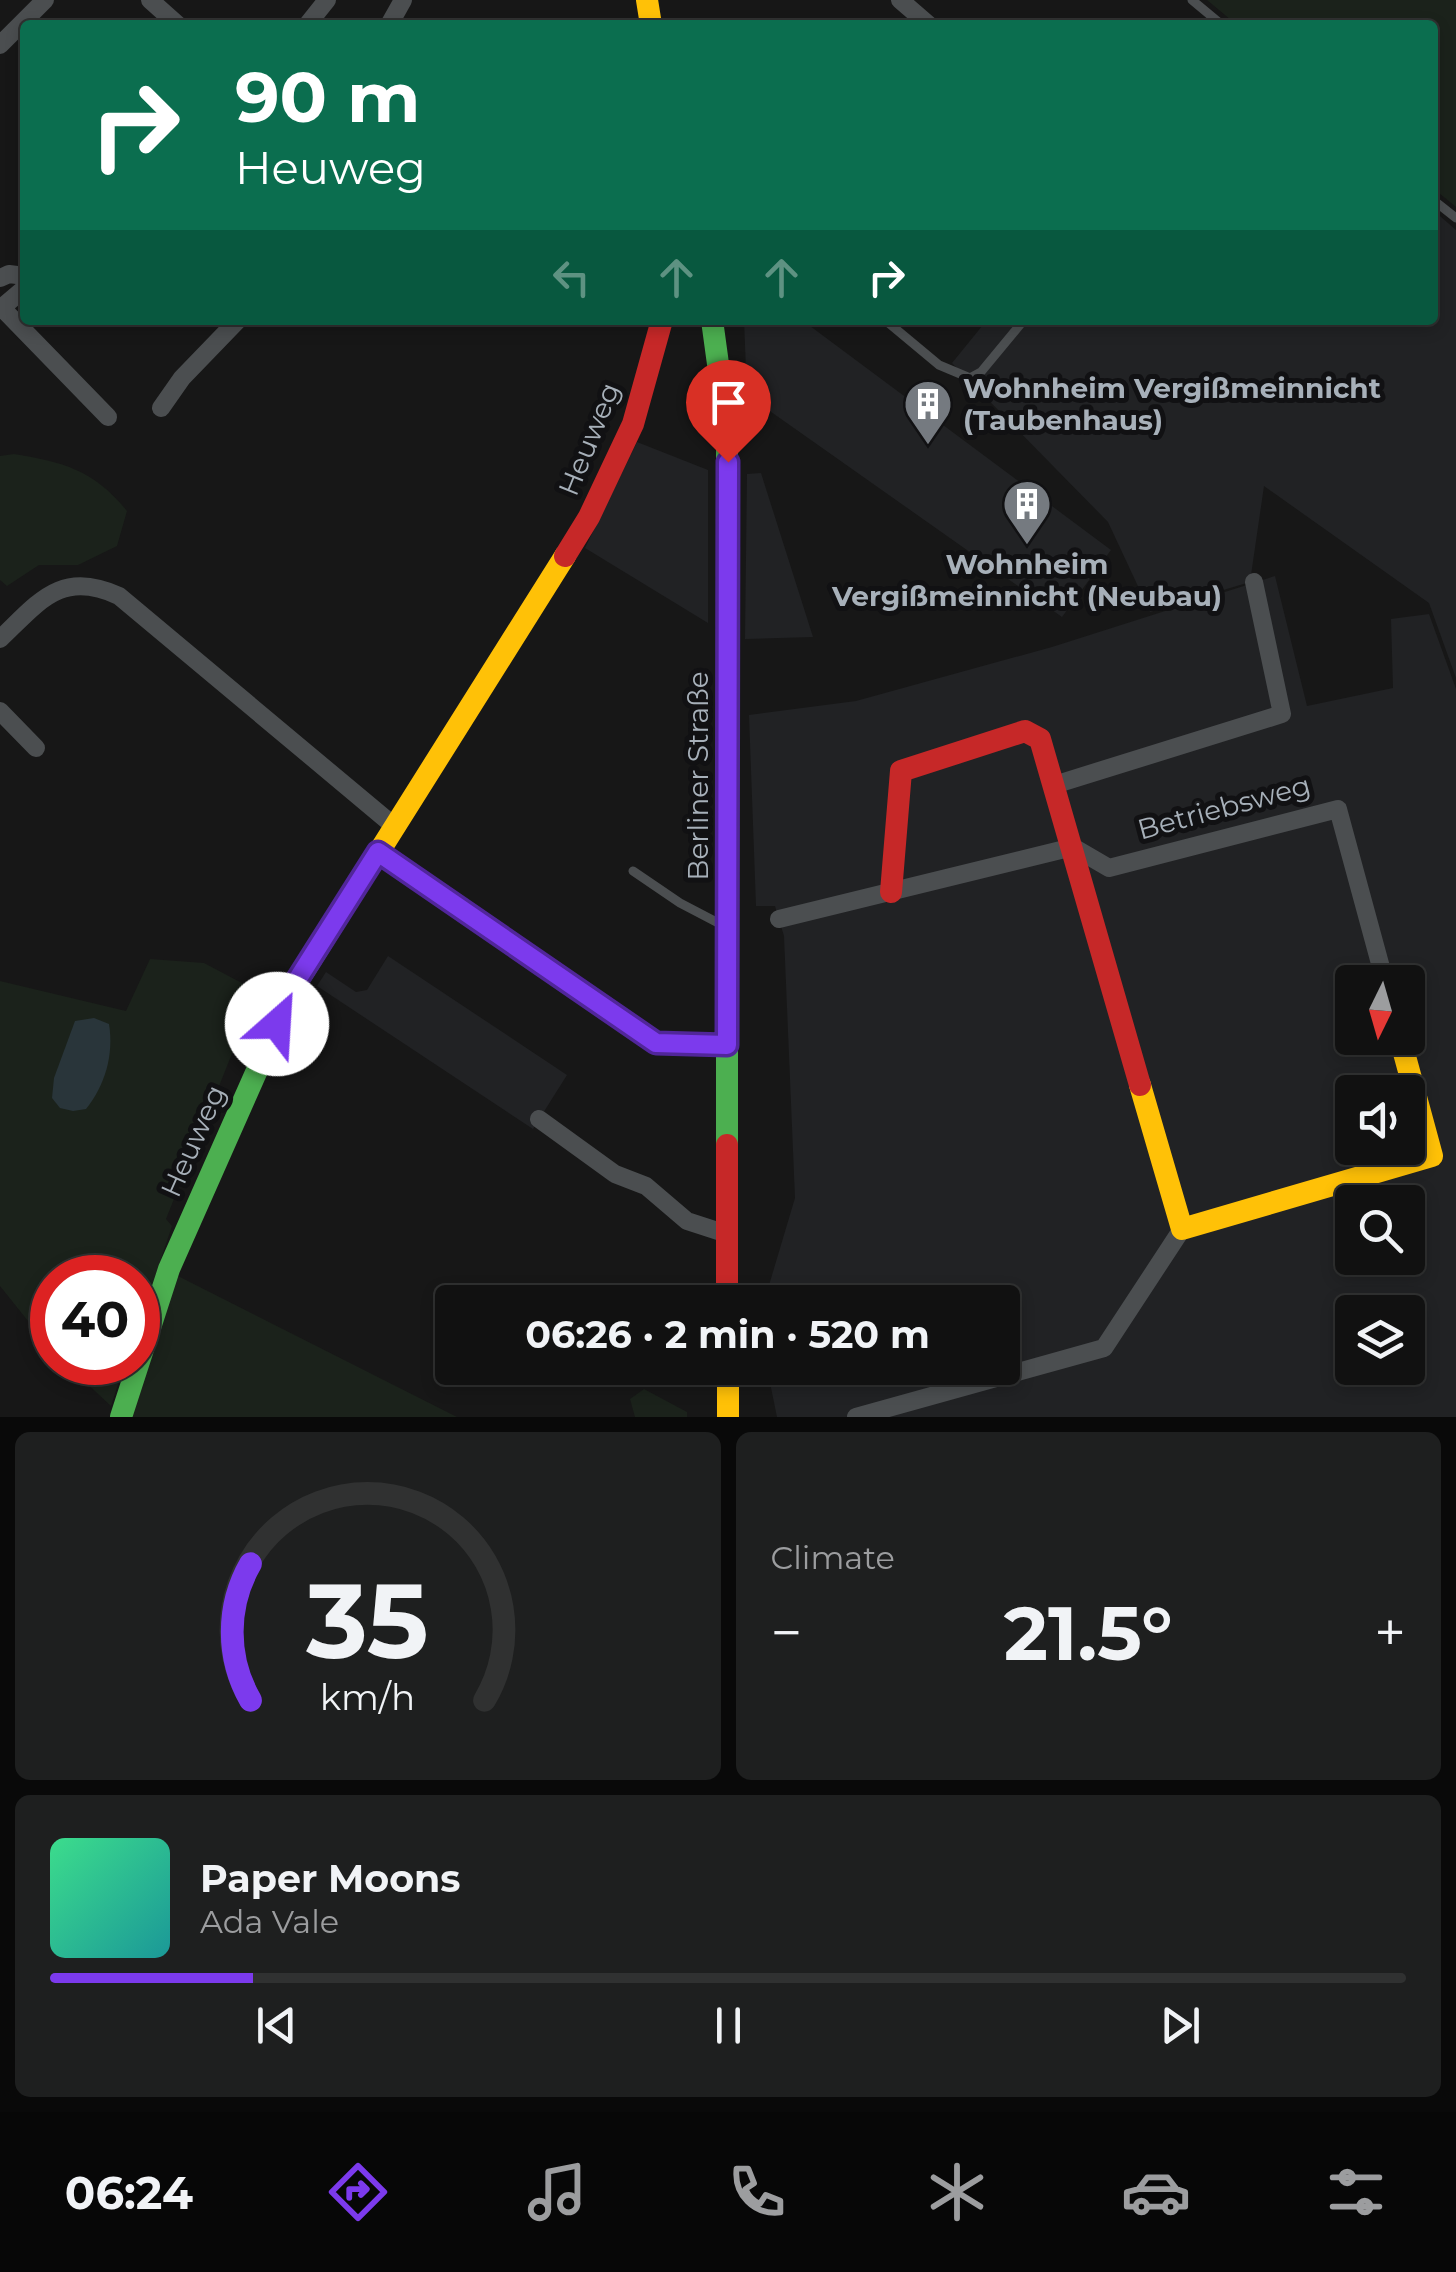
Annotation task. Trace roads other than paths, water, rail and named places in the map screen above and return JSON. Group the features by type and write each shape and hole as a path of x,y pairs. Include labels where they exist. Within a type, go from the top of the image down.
{"street":[{"path":"25,20 45,0"},
{"path":"150,0 172,20"},
{"path":"311,20 327,0"},
{"path":"900,0 923,20"},
{"path":"0,45 20,25"},
{"path":"1,308 108,417"},
{"path":"161,408 182,378 233,325"},
{"name":"Heuweg","path":"121,1417 169,1269 292,988 589,517 633,424 661,325"},
{"name":"Berliner Straße","path":"713,325 727,430 727,1285"},
{"path":"1054,785 1282,714 1254,582"},
{"path":"0,639 50,592 76,585 100,587 119,596 394,826"},
{"path":"0,711 36,748"},
{"path":"891,892 900,771 1025,731 1040,739 1182,1230"},
{"name":"Betriebsweg","path":"1072,847 1110,868 1338,809 1380,965"},
{"path":"779,919 1072,847"},
{"path":"378,852 656,1043 727,1045"},
{"path":"856,1417 1104,1348 1182,1230 1432,1156 1405,1055"},
{"path":"539,1119 615,1174 646,1186 687,1221 727,1234"},
{"path":"728,1385 728,1417"}],"lane":[{"path":"1192,0 1216,20"},
{"path":"891,325 939,365 970,378 981,372 1020,325"},
{"path":"632,870 726,928"}],"place":[{"name":"Wohnheim Vergißmeinnicht (Taubenhaus)","path":"928,446"},
{"name":"Wohnheim Vergißmeinnicht (Neubau)","path":"1027,546"}]}
